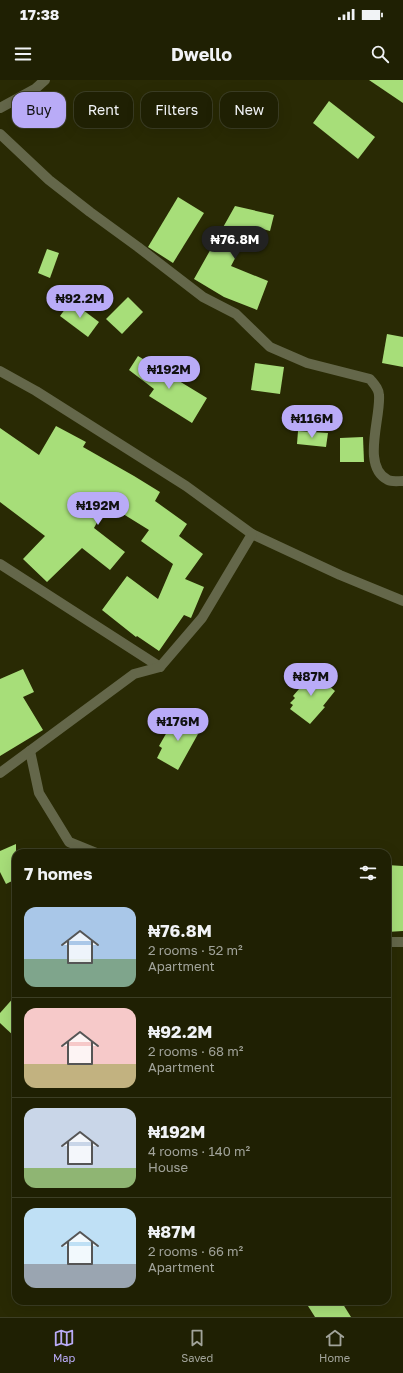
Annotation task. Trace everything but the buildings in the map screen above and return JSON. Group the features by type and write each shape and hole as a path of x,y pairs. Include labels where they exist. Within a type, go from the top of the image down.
{"street":[{"path":"0,108 35,89 45,80"},
{"path":"0,134 49,180 203,297 236,314 270,347 307,363 370,379 375,385 379,394 374,439 375,464 379,474 389,481 403,481"},
{"path":"0,371 36,391 186,486 252,534 340,575 403,601"},
{"path":"0,773 134,674 160,667 202,618 252,534"},
{"path":"0,564 160,667"},
{"path":"30,751 39,793 69,842 86,849"},
{"path":"391,942 403,942"}]}
